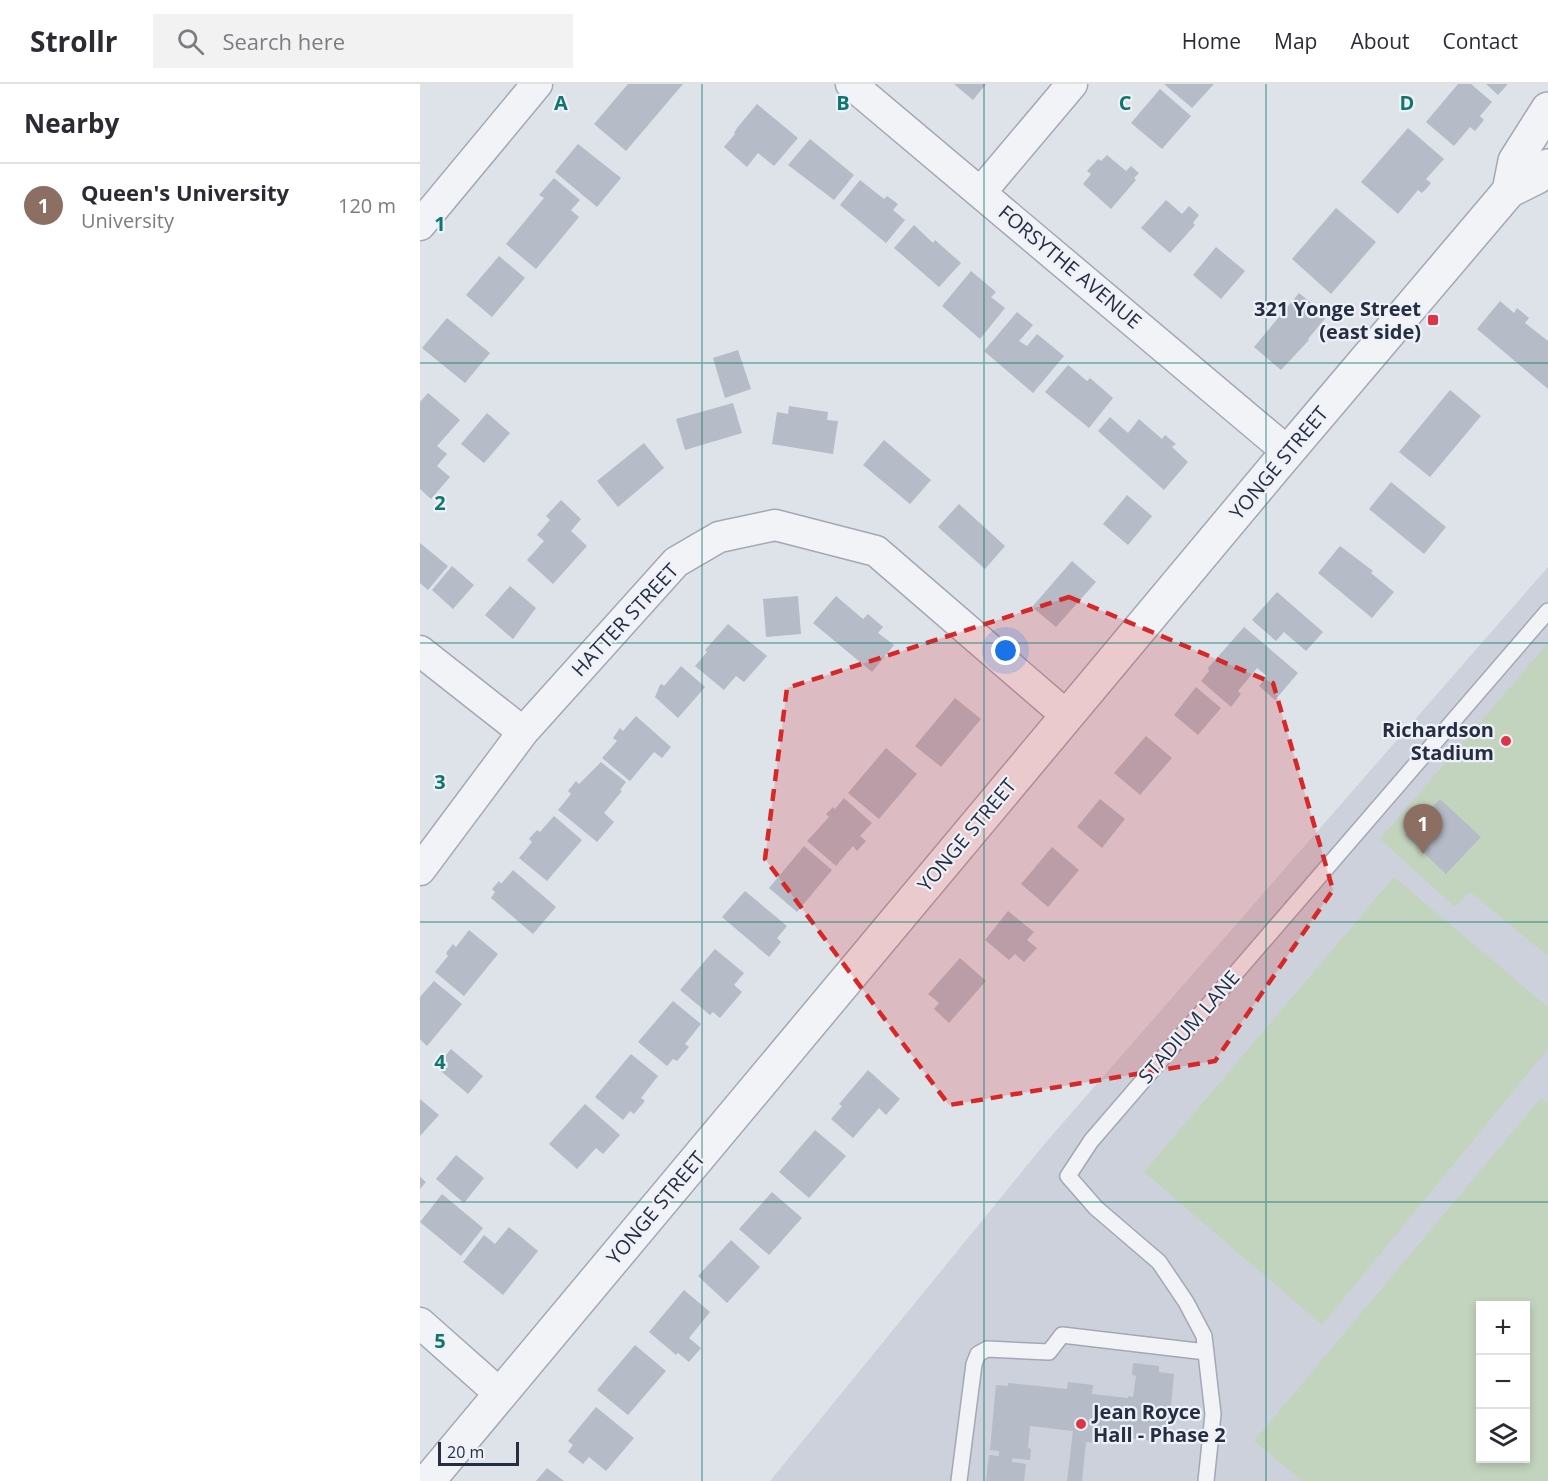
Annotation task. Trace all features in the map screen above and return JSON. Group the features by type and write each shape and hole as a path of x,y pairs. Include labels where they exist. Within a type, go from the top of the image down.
{"street":[{"path":"420,225 537,84"},
{"name":"FORSYTHE AVENUE","path":"851,84 1288,452"},
{"path":"981,192 1072,84"},
{"name":"YONGE STREET","path":"1509,191 1515,162 1548,109"},
{"name":"YONGE STREET","path":"428,1481 1509,191 1537,177 1548,166"},
{"name":"HATTER STREET","path":"420,870 522,732 676,562 719,537 775,525 876,551 1067,716"},
{"path":"420,651 522,732"},
{"path":"420,1323 500,1394"}],"lane":[{"name":"STADIUM LANE","path":"1206,1481 1213,1414 1204,1336 1186,1302 1159,1262 1096,1208 1068,1176 1091,1141 1548,611"},
{"path":"959,1481 974,1364 978,1354 987,1350 1049,1352 1062,1335 1206,1352"}],"highlighted area":[{"path":"1069,597 1273,683 1333,890 1215,1061 949,1105 765,859 787,688"}],"shaded area":[{"path":"1548,567 1548,1481 770,1481 1047,1141"}],"green space":[{"name":"Richardson Stadium","path":"1548,643 1548,956 1470,892 1455,907 1380,839"},
{"path":"1394,877 1548,1007 1548,1049 1322,1325 1144,1172"},
{"path":"1541,1098 1548,1103 1548,1481 1302,1481 1254,1441"}],"building":[{"path":"628,84 683,84 626,151 594,124"},
{"path":"954,84 986,84 973,100"},
{"path":"1164,84 1214,84 1192,108"},
{"path":"1458,84 1471,84 1492,102 1480,116 1484,120 1475,131 1470,127 1454,146 1426,122"},
{"path":"1486,84 1508,84 1498,95"},
{"path":"1160,89 1191,116 1162,149 1131,123"},
{"path":"757,104 798,138 774,166 758,153 747,167 724,147"},
{"path":"1408,128 1444,159 1426,179 1431,183 1426,189 1422,193 1418,190 1398,214 1361,182"},
{"path":"810,139 854,175 834,200 788,165"},
{"path":"578,144 621,178 597,207 555,172"},
{"path":"1107,155 1126,171 1131,166 1139,173 1134,178 1136,180 1111,209 1083,184 1091,174 1087,171 1098,159 1101,161"},
{"path":"554,178 580,200 571,210 579,217 536,269 506,244 544,198 539,195"},
{"path":"860,180 884,199 887,196 898,204 893,210 905,220 886,243 840,205"},
{"path":"1166,200 1182,214 1189,206 1199,215 1193,223 1195,225 1170,253 1141,228"},
{"path":"1336,208 1376,242 1331,294 1292,259"},
{"path":"914,225 933,243 935,240 961,263 939,287 894,248"},
{"path":"1216,247 1245,271 1221,299 1193,275"},
{"path":"499,256 525,278 492,317 466,295"},
{"path":"971,271 996,292 991,297 1005,308 980,339 942,306"},
{"path":"1299,293 1327,316 1309,340 1281,370 1254,347"},
{"path":"1500,301 1514,313 1517,308 1529,318 1525,323 1548,341 1548,389 1477,329"},
{"path":"1017,312 1033,325 1019,341 1027,346 1037,334 1064,356 1033,393 984,351"},
{"path":"447,318 490,353 465,383 422,348"},
{"path":"738,350 751,389 725,398 713,358"},
{"path":"1068,365 1087,381 1090,378 1113,398 1089,428 1045,392"},
{"path":"1450,390 1481,416 1430,477 1399,452"},
{"path":"428,393 460,420 437,446 447,454 437,466 450,477 431,499 420,489 420,402"},
{"path":"733,403 742,433 685,450 676,419"},
{"path":"789,406 828,412 827,420 838,421 833,454 772,444 777,412 788,414"},
{"path":"487,413 510,433 484,463 461,444"},
{"path":"1110,417 1128,433 1139,419 1162,439 1165,435 1176,444 1172,447 1188,462 1164,490 1098,431"},
{"path":"884,440 931,480 910,504 863,465"},
{"path":"644,443 664,468 618,507 597,481"},
{"path":"1391,482 1446,527 1424,554 1369,509"},
{"path":"1127,495 1152,516 1128,545 1103,524"},
{"path":"561,500 581,519 571,531 587,546 553,584 527,560 544,541 537,535 550,520 546,516"},
{"path":"959,504 1005,546 985,569 938,527"},
{"path":"420,543 448,566 428,590 420,583"},
{"path":"1340,546 1373,571 1371,573 1394,592 1372,618 1318,573"},
{"path":"1072,561 1096,582 1056,627 1032,607"},
{"path":"452,566 474,585 453,609 432,590"},
{"path":"510,586 536,608 513,639 485,615"},
{"path":"1277,592 1323,632 1306,651 1284,632 1276,641 1252,620"},
{"path":"798,596 801,634 766,637 763,599"},
{"path":"836,596 863,619 868,614 883,627 878,633 894,645 872,672 813,623"},
{"path":"728,624 767,656 744,682 736,676 724,690 695,666 707,652 705,650"},
{"path":"1244,627 1298,673 1275,700 1259,686 1267,676 1257,668 1238,691 1241,694 1231,707 1201,681 1209,671 1208,668"},
{"path":"681,666 705,687 678,718 655,697 660,685 664,686"},
{"path":"1196,687 1221,708 1198,735 1174,715"},
{"path":"955,698 981,719 941,767 915,746"},
{"path":"636,716 671,747 662,758 654,752 630,781 602,758 617,741 613,738 620,728 623,731"},
{"path":"1146,736 1172,758 1140,795 1114,773"},
{"path":"886,748 917,774 879,819 848,793"},
{"path":"601,762 626,782 620,790 622,791 604,813 614,822 597,842 558,810 571,794 568,791 576,781 579,784"},
{"path":"844,798 872,823 860,836 866,841 857,851 853,846 836,866 807,841 829,817 826,814 833,807 835,809"},
{"path":"1100,799 1125,819 1102,848 1077,827"},
{"path":"1440,799 1481,837 1446,874 1405,835"},
{"path":"554,816 582,840 547,881 519,858 532,842 529,839 537,830 540,832"},
{"path":"804,846 832,870 797,912 769,888"},
{"path":"1052,847 1079,870 1048,907 1021,884"},
{"path":"513,870 556,907 533,934 491,898 495,892 492,889 499,881 501,884"},
{"path":"745,891 787,926 777,938 781,942 769,957 722,917"},
{"path":"1008,911 1034,932 1027,940 1037,948 1024,962 1015,954 1009,960 985,940"},
{"path":"469,930 498,954 464,996 435,972 448,956 446,953 453,944 456,947"},
{"path":"715,949 744,973 734,985 742,992 720,1018 713,1012 710,1015 680,990"},
{"path":"960,958 986,981 949,1023 934,1009 939,1003 928,994"},
{"path":"434,981 462,1004 427,1046 420,1039 420,997"},
{"path":"673,1001 701,1024 685,1044 689,1047 677,1061 673,1059 667,1066 638,1042"},
{"path":"451,1049 483,1076 468,1094 436,1067"},
{"path":"631,1054 658,1076 641,1098 645,1101 634,1114 630,1111 623,1120 595,1097"},
{"path":"868,1070 900,1099 886,1115 879,1108 853,1138 831,1119 842,1106 839,1104"},
{"path":"420,1099 439,1115 420,1136"},
{"path":"585,1104 620,1135 603,1154 596,1148 577,1169 549,1144"},
{"path":"815,1130 846,1156 809,1198 779,1172"},
{"path":"456,1155 484,1178 464,1203 436,1179"},
{"path":"420,1177 426,1182 420,1189"},
{"path":"772,1192 802,1218 769,1255 739,1229"},
{"path":"442,1194 483,1228 461,1256 420,1222"},
{"path":"509,1227 538,1251 503,1295 463,1262 484,1235 495,1244"},
{"path":"731,1240 760,1267 727,1303 698,1276"},
{"path":"684,1290 710,1312 689,1338 701,1348 689,1362 678,1353 676,1355 649,1332"},
{"path":"635,1345 666,1371 628,1415 597,1390"},
{"name":"Jean Royce Hall - Phase 2","path":"1133,1363 1159,1366 1159,1372 1174,1374 1168,1439 1156,1437 1156,1441 1097,1435 1096,1443 1086,1442 1082,1481 1067,1481 1073,1431 1030,1426 1028,1448 1031,1449 1030,1460 1012,1458 1012,1462 1026,1464 1024,1481 986,1481 989,1455 999,1456 999,1451 990,1450 996,1385 1008,1386 1008,1383 1067,1389 1068,1382 1093,1385 1092,1394 1128,1398 1128,1396 1133,1397 1136,1376 1132,1375"},
{"path":"596,1407 634,1438 606,1471 589,1457 583,1464 568,1452 573,1445 568,1441"},
{"path":"547,1468 564,1481 536,1481"}],"place":[{"name":"321 Yonge Street (east side)","path":"1433,320"},
{"name":"Richardson Stadium","path":"1506,741"},
{"name":"Queen's University","path":"1423,854"},
{"name":"Jean Royce Hall - Phase 2","path":"1081,1424"}]}
